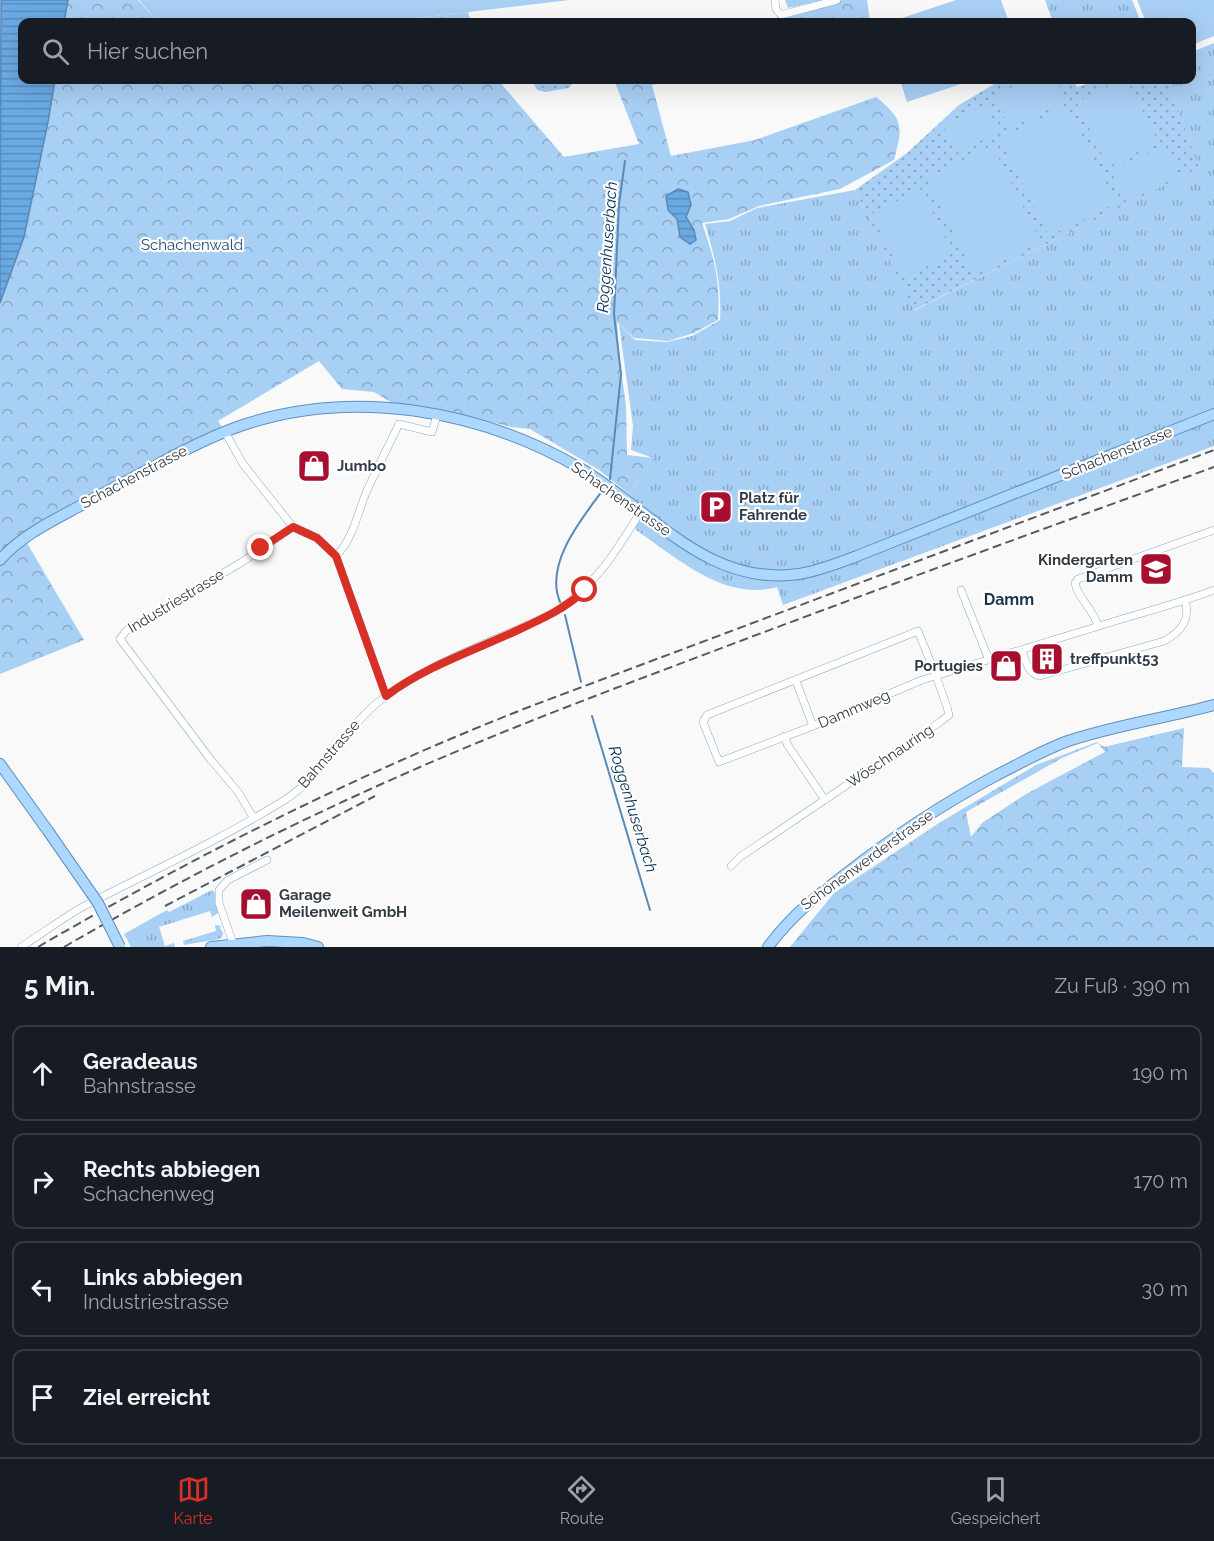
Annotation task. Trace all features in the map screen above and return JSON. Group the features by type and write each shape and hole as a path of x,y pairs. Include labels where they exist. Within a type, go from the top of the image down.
{"main road":[{"name":"Schachenstrasse","path":"0,560 24,538 53,520 194,445 225,432 273,417 321,409 382,407 437,415 468,422 536,445 581,469 686,546 719,564 741,572 763,575 802,573 857,556 1214,414"},
{"name":"Schönenwerderstrasse","path":"768,947 783,927 811,900 878,849 971,789 1035,755 1071,740 1214,705"},
{"path":"0,764 98,903 120,947"},
{"path":"211,947 277,941 318,947"}],"street":[{"path":"775,0 776,9 781,15 837,0"},
{"path":"336,556 351,536 367,491 399,424 432,432 437,415"},
{"path":"225,432 243,464 293,527 317,538 336,556 386,696"},
{"name":"Bahnstrasse","path":"21,947 84,907 283,801 310,780 354,724 386,696 408,681 555,612 582,592 599,574 641,511"},
{"name":"Industriestrasse","path":"253,818 238,792 127,650 121,642 121,637 126,631 242,562 293,527"},
{"path":"1098,626 1095,615 1076,590 1075,583 1078,579 1214,530"},
{"path":"961,590 989,660"},
{"name":"Dammweg","path":"719,762 936,676 1214,590"},
{"path":"1022,650 1031,673 1040,676 1164,641 1176,635 1182,626 1188,610 1185,600"},
{"name":"Wöschnauring","path":"719,762 703,722 707,715 918,631 948,707 949,715 740,857 731,866"},
{"path":"796,681 813,726"},
{"path":"785,736 787,744 825,800"},
{"path":"233,946 219,903 219,890 228,880 267,860"}],"green space":[{"path":"68,0 138,0 154,18 65,18"},
{"path":"139,0 570,0 418,18 155,18"},
{"path":"785,0 823,0 788,8"},
{"path":"839,0 867,0 870,18 776,18"},
{"path":"956,0 1001,0 1008,18 902,18"},
{"path":"1045,0 1132,0 1139,18 1052,18"},
{"path":"1137,0 1214,0 1214,36 1196,43 1196,18 1144,18"},
{"path":"468,12 470,18 418,18"},
{"path":"1214,43 1214,409 833,560 800,570 763,571 732,564 688,543 629,494 653,458 631,450 633,426 619,324 635,340 667,342 692,336 720,320 717,272 705,224 730,221 757,208 855,190 915,310 1198,168 1168,84 1196,84 1196,50"},
{"name":"Schachenwald","path":"54,84 501,84 564,157 639,144 616,84 656,84 652,85 671,156 755,140 876,97 892,112 900,131 894,160 840,189 759,206 729,219 702,223 716,270 718,320 694,333 668,341 634,338 617,322 626,406 627,455 653,458 629,494 599,470 530,429 511,427 447,411 394,404 374,392 342,389 319,361 218,421 225,432 24,538 84,640 0,674 0,303 24,237"},
{"path":"534,84 572,84 569,88 545,92 537,90"},
{"path":"901,84 961,84 907,102"},
{"path":"994,84 1076,84 1077,87 1087,84 1168,84 1199,168 914,310 855,190 907,153 959,105"},
{"path":"1018,84 1058,84 1066,100 1010,128 994,96"},
{"path":"1113,84 1129,84 1158,141 1108,167 1076,102"},
{"path":"986,104 999,132 956,153 943,126"},
{"path":"1067,106 1116,203 1049,236 1000,139"},
{"path":"992,145 1041,242 975,275 926,179"},
{"path":"1164,145 1180,176 1126,202 1111,171"},
{"path":"921,189 953,253 904,278 871,214"},
{"path":"1214,418 1214,446 783,605 777,587 757,590 720,583 684,564 636,530 635,526 638,522 645,520 701,560 738,575 759,579 808,577"},
{"path":"1184,728 1182,767 1209,768 1214,773 1214,947 790,947 834,893 939,823 1036,765 1097,742 1104,747","holes":["1098,743 1105,752 1026,794 982,823 971,837 966,812 1062,758"]},
{"path":"212,890 216,893 218,913 212,917 210,911 159,927 165,946 174,943 175,947 131,947 124,934 167,910 169,912"},
{"path":"215,925 221,926 223,933 219,939 184,945 183,941 216,931"}],"shaded area":[{"path":"1,0 68,0 65,18 18,18 18,84 54,84 24,237 0,303"},
{"path":"678,189 688,192 691,205 686,217 694,230 696,240 690,244 680,237 677,219 668,210 666,196"}],"waterway":[{"name":"Roggenhuserbach","path":"610,479 621,374 614,314 619,204 625,161"},
{"name":"Roggenhuserbach","path":"560,602 556,587 561,557 576,528 603,490"},
{"name":"Roggenhuserbach","path":"565,615 581,682"},
{"name":"Roggenhuserbach","path":"592,716 650,910"}],"railway":[{"path":"38,947 220,847 406,758 534,705 1214,450"},
{"path":"64,947 235,854 322,811 452,753 743,640 1214,467"},
{"path":"165,906 375,796"}],"place":[{"name":"Jumbo","path":"314,466"},
{"name":"Platz für Fahrende","path":"716,507"},
{"name":"Kindergarten Damm","path":"1156,569"},
{"name":"treffpunkt53","path":"1047,659"},
{"name":"Portugies","path":"1006,666"},
{"name":"Garage Meilenweit GmbH","path":"256,904"}],"district":[{"name":"Damm","path":"1009,599"}],"route":[{"path":"261,548 293,527 317,538 336,556 386,696 408,681 441,664 555,612 585,590"}]}
